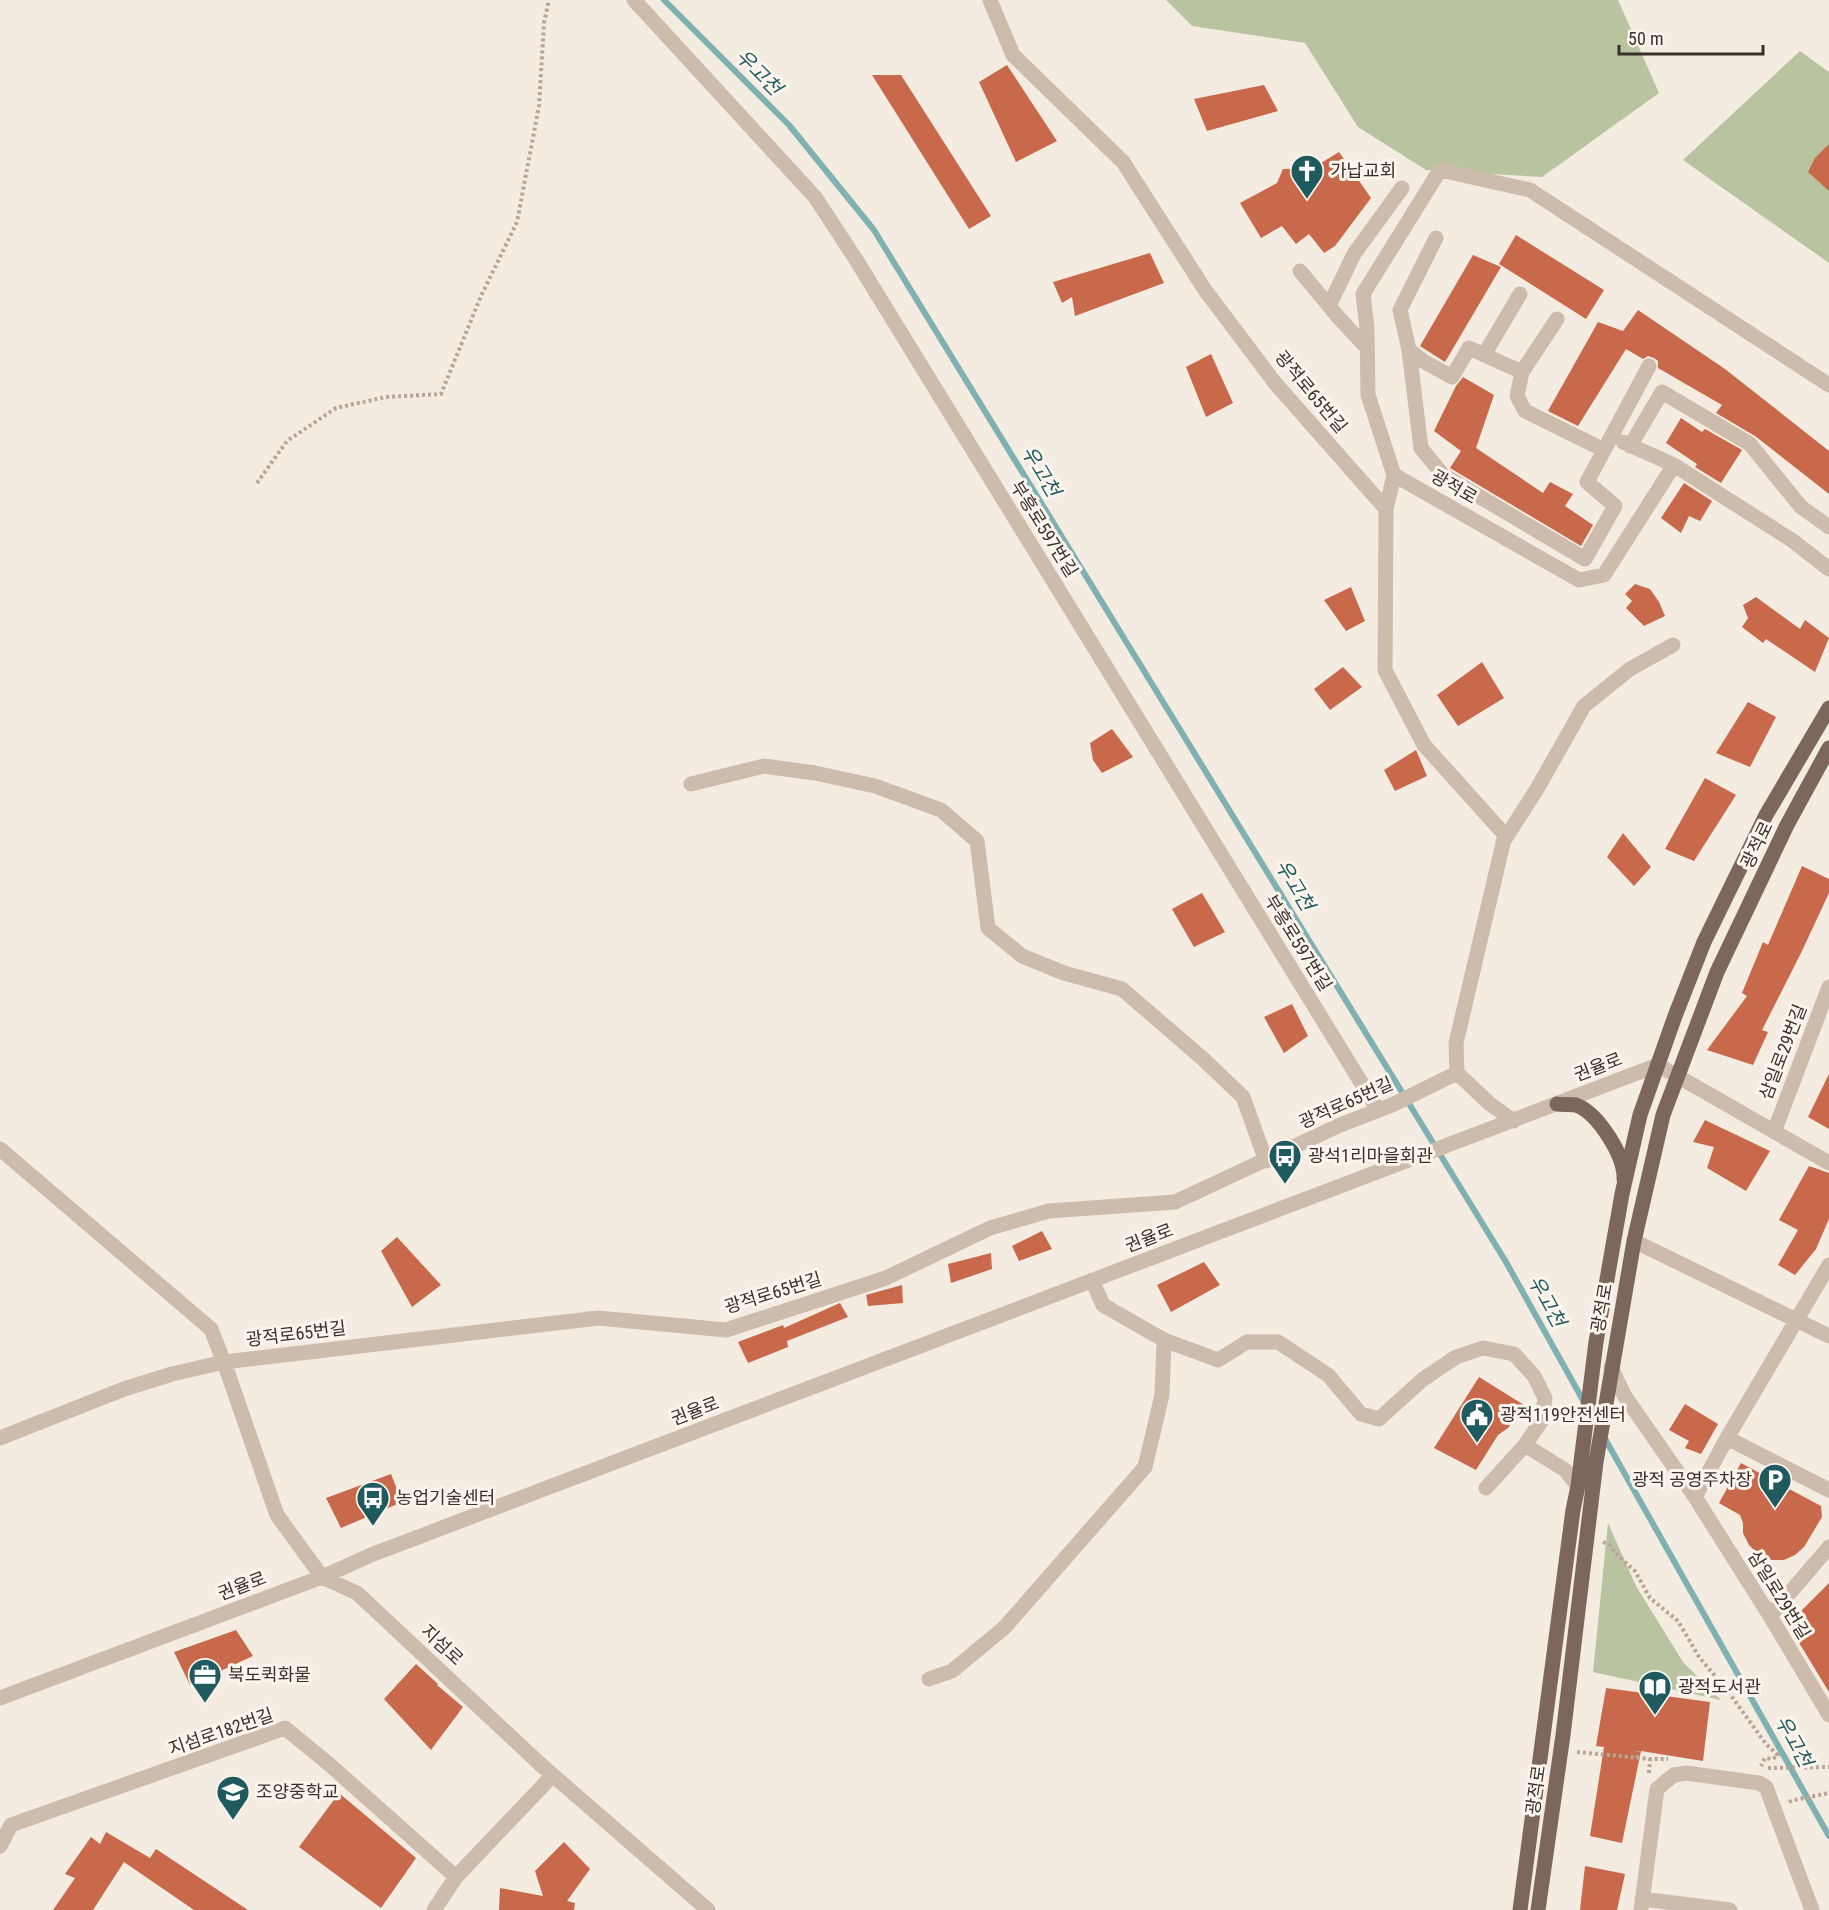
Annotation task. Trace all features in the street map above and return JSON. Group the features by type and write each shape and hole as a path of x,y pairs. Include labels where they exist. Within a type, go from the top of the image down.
{"main road":[{"name":"광적로","path":"1520,1910 1593,1364 1622,1194 1640,1115 1704,942 1766,815 1829,708"},
{"name":"광적로","path":"1538,1910 1563,1735 1596,1461 1634,1241 1663,1115 1717,972 1788,825 1829,748"},
{"path":"1557,1104 1576,1106 1593,1116 1608,1136 1624,1170 1622,1194"}],"street":[{"name":"부흥로597번길","path":"634,0 815,197 1385,1108"},
{"name":"광적로65번길","path":"990,0 1013,55 1123,162 1205,290 1275,383 1386,509"},
{"path":"1514,1121 1490,1104 1457,1073 1456,1042 1505,835 1424,745 1385,670 1386,509 1394,475 1368,395 1363,294 1440,170 1530,190 1829,385"},
{"path":"1329,306 1354,254 1401,188"},
{"path":"1436,238 1400,310 1409,350 1421,448 1443,475 1585,559 1615,506 1587,482 1649,366"},
{"path":"1300,271 1367,348"},
{"path":"1484,355 1520,294"},
{"path":"1557,319 1522,372 1517,396 1525,411 1604,450"},
{"path":"1409,350 1423,361 1452,377 1469,348 1522,372"},
{"path":"1630,446 1662,392 1750,444 1801,507 1829,527"},
{"path":"1612,435 1630,446 1674,465 1793,541 1829,569"},
{"name":"광적로","path":"1394,475 1579,580 1604,575 1674,465"},
{"path":"1503,842 1537,789 1584,706 1630,669 1673,645"},
{"path":"692,784 764,766 815,773 875,786 941,810 977,841 988,928 1022,956 1064,973 1122,989 1244,1097 1266,1161"},
{"name":"삼일로29번길","path":"1774,1132 1829,987"},
{"name":"삼일로29번길","path":"1658,1065 1829,1163"},
{"name":"권율로","path":"0,1698 322,1577 371,1555 1658,1065"},
{"name":"광적로65번길","path":"0,1438 124,1389 172,1374 224,1362 598,1318 726,1330 886,1278 990,1228 1049,1211 1175,1202 1340,1125 1385,1108 1457,1073"},
{"name":"지섬로","path":"0,1149 211,1329 277,1515 322,1577 357,1593 553,1775 708,1910"},
{"path":"1634,1241 1829,1336"},
{"path":"1695,1497 1829,1265"},
{"path":"1092,1280 1103,1305 1164,1340 1218,1360 1247,1342 1278,1342 1328,1375 1361,1414 1379,1419 1422,1380 1456,1357 1483,1348 1514,1353 1534,1376 1545,1398 1542,1420 1525,1444 1486,1488"},
{"path":"929,1679 952,1671 1004,1628 1145,1467 1162,1395 1164,1340"},
{"name":"삼일로29번길","path":"1611,1366 1624,1395 1695,1497 1829,1715"},
{"path":"1727,1438 1829,1490"},
{"path":"1525,1444 1565,1470 1578,1486"},
{"path":"1770,1616 1829,1547"},
{"name":"지섬로182번길","path":"0,1846 11,1826 285,1728 456,1877"},
{"path":"1730,1910 1642,1904 1657,1789 1674,1775 1686,1773 1759,1783 1766,1787 1812,1910"},
{"path":"434,1910 456,1877 553,1775"}],"path":[{"path":"257,483 287,441 336,408 386,397 441,394 481,296 518,222 540,106 544,23 549,0"},
{"path":"1601,1541 1610,1545 1615,1553 1635,1570 1650,1598 1678,1621 1699,1657 1727,1690 1766,1744 1778,1755 1773,1759 1764,1758 1761,1766"},
{"path":"1637,1758 1638,1751"},
{"path":"1576,1752 1675,1759"},
{"path":"1768,1768 1829,1767"},
{"path":"1786,1804 1794,1800 1829,1793"}],"green space":[{"path":"1166,0 1618,0 1659,93 1542,177 1426,170 1358,127 1305,43 1192,26"},
{"path":"1800,51 1829,72 1829,263 1683,160"},
{"path":"1608,1523 1636,1586 1683,1662 1721,1700 1593,1672"}],"building":[{"path":"1007,65 1057,141 1016,162 979,82"},
{"path":"872,75 901,75 991,216 969,229"},
{"path":"1264,85 1278,111 1207,131 1194,99"},
{"path":"1829,144 1829,191 1808,172 1815,158"},
{"name":"가납교회","path":"1339,152 1371,198 1335,246 1324,253 1309,234 1296,244 1282,226 1261,238 1240,203 1277,183 1283,169 1313,168"},
{"path":"1516,235 1604,290 1586,319 1499,264"},
{"path":"1150,253 1164,283 1075,316 1072,297 1062,303 1053,282"},
{"path":"1473,255 1501,267 1445,362 1420,346"},
{"path":"1638,310 1725,369 1829,451 1829,494 1755,436 1716,413 1722,405 1658,368 1658,361 1654,358 1648,356 1643,359 1626,349 1578,426 1548,411 1598,322 1623,331"},
{"path":"1211,354 1233,403 1206,417 1186,367"},
{"path":"1463,377 1494,395 1476,448 1543,493 1550,482 1573,494 1565,506 1593,525 1581,546 1450,468 1461,451 1434,431 1456,386"},
{"path":"1681,418 1702,432 1705,429 1742,450 1721,483 1695,467 1697,464 1666,443"},
{"path":"1684,483 1712,501 1700,521 1689,516 1681,533 1661,518"},
{"path":"1635,584 1650,589 1665,616 1644,626 1626,608 1632,601 1625,594"},
{"path":"1351,587 1365,621 1346,631 1324,600"},
{"path":"1756,597 1800,629 1805,620 1829,638 1815,672 1766,639 1763,643 1742,627 1748,618 1743,605"},
{"path":"1482,662 1504,698 1458,726 1437,695"},
{"path":"1343,667 1362,687 1330,710 1314,689"},
{"path":"1748,702 1776,717 1750,767 1716,753"},
{"path":"1112,729 1133,757 1102,773 1093,760 1090,743"},
{"path":"1416,750 1427,776 1395,791 1384,770"},
{"path":"1705,778 1736,795 1694,861 1665,849"},
{"path":"1623,833 1651,867 1634,886 1607,857"},
{"path":"1802,866 1829,879 1829,893 1762,1030 1768,1032 1753,1065 1707,1050 1747,996 1742,993 1763,942 1768,945"},
{"path":"1202,893 1225,932 1194,947 1172,909"},
{"path":"1292,1004 1308,1036 1284,1053 1264,1017"},
{"path":"1829,1074 1829,1129 1808,1117"},
{"path":"1705,1120 1770,1151 1746,1191 1707,1168 1714,1147 1693,1142"},
{"path":"1809,1166 1829,1173 1829,1219 1816,1249 1795,1275 1778,1265 1798,1230 1779,1220"},
{"path":"1042,1231 1052,1249 1019,1261 1012,1246"},
{"path":"397,1237 441,1285 412,1307 381,1251"},
{"path":"991,1253 992,1269 951,1283 948,1264"},
{"path":"1204,1262 1220,1285 1171,1312 1157,1285"},
{"path":"902,1285 903,1303 868,1306 866,1295"},
{"path":"840,1303 848,1317 787,1341 788,1347 748,1363 738,1342 783,1325 784,1328"},
{"path":"1479,1377 1524,1405 1508,1428 1498,1435 1476,1470 1434,1448"},
{"path":"1685,1404 1718,1424 1701,1454 1685,1448 1689,1441 1669,1430"},
{"name":"광적 공영주차장","path":"1741,1463 1821,1506 1822,1517 1804,1547 1795,1555 1784,1560 1772,1560 1759,1555 1749,1545 1743,1533 1740,1515 1719,1503"},
{"path":"391,1474 402,1502 341,1528 326,1498"},
{"path":"1829,1583 1829,1692 1798,1641 1802,1610"},
{"path":"236,1630 253,1656 190,1685 174,1652"},
{"path":"416,1664 463,1707 431,1750 384,1699"},
{"name":"광적도서관","path":"1606,1688 1710,1702 1703,1761 1641,1751 1622,1843 1590,1836 1604,1747 1596,1746"},
{"path":"339,1793 416,1858 381,1908 299,1847"},
{"path":"106,1832 150,1858 156,1849 248,1910 194,1910 124,1862 93,1910 53,1910 75,1878 65,1874 91,1837 100,1844"},
{"path":"564,1842 590,1869 567,1901 575,1903 574,1910 499,1910 500,1888 543,1896 535,1871"},
{"path":"1585,1866 1625,1874 1617,1910 1580,1910"}],"waterway":[{"name":"우고천","path":"664,0 789,125 874,230 1506,1262 1584,1402"},
{"name":"우고천","path":"1604,1437 1829,1836"}],"place":[{"name":"가납교회","path":"1307,200"},
{"name":"광석1리마을회관","path":"1285,1185"},
{"name":"광적119안전센터","path":"1477,1444"},
{"name":"광적 공영주차장","path":"1775,1509"},
{"name":"농업기술센터","path":"373,1527"},
{"name":"북도퀵화물","path":"205,1704"},
{"name":"광적도서관","path":"1655,1716"},
{"name":"조양중학교","path":"233,1821"}]}
